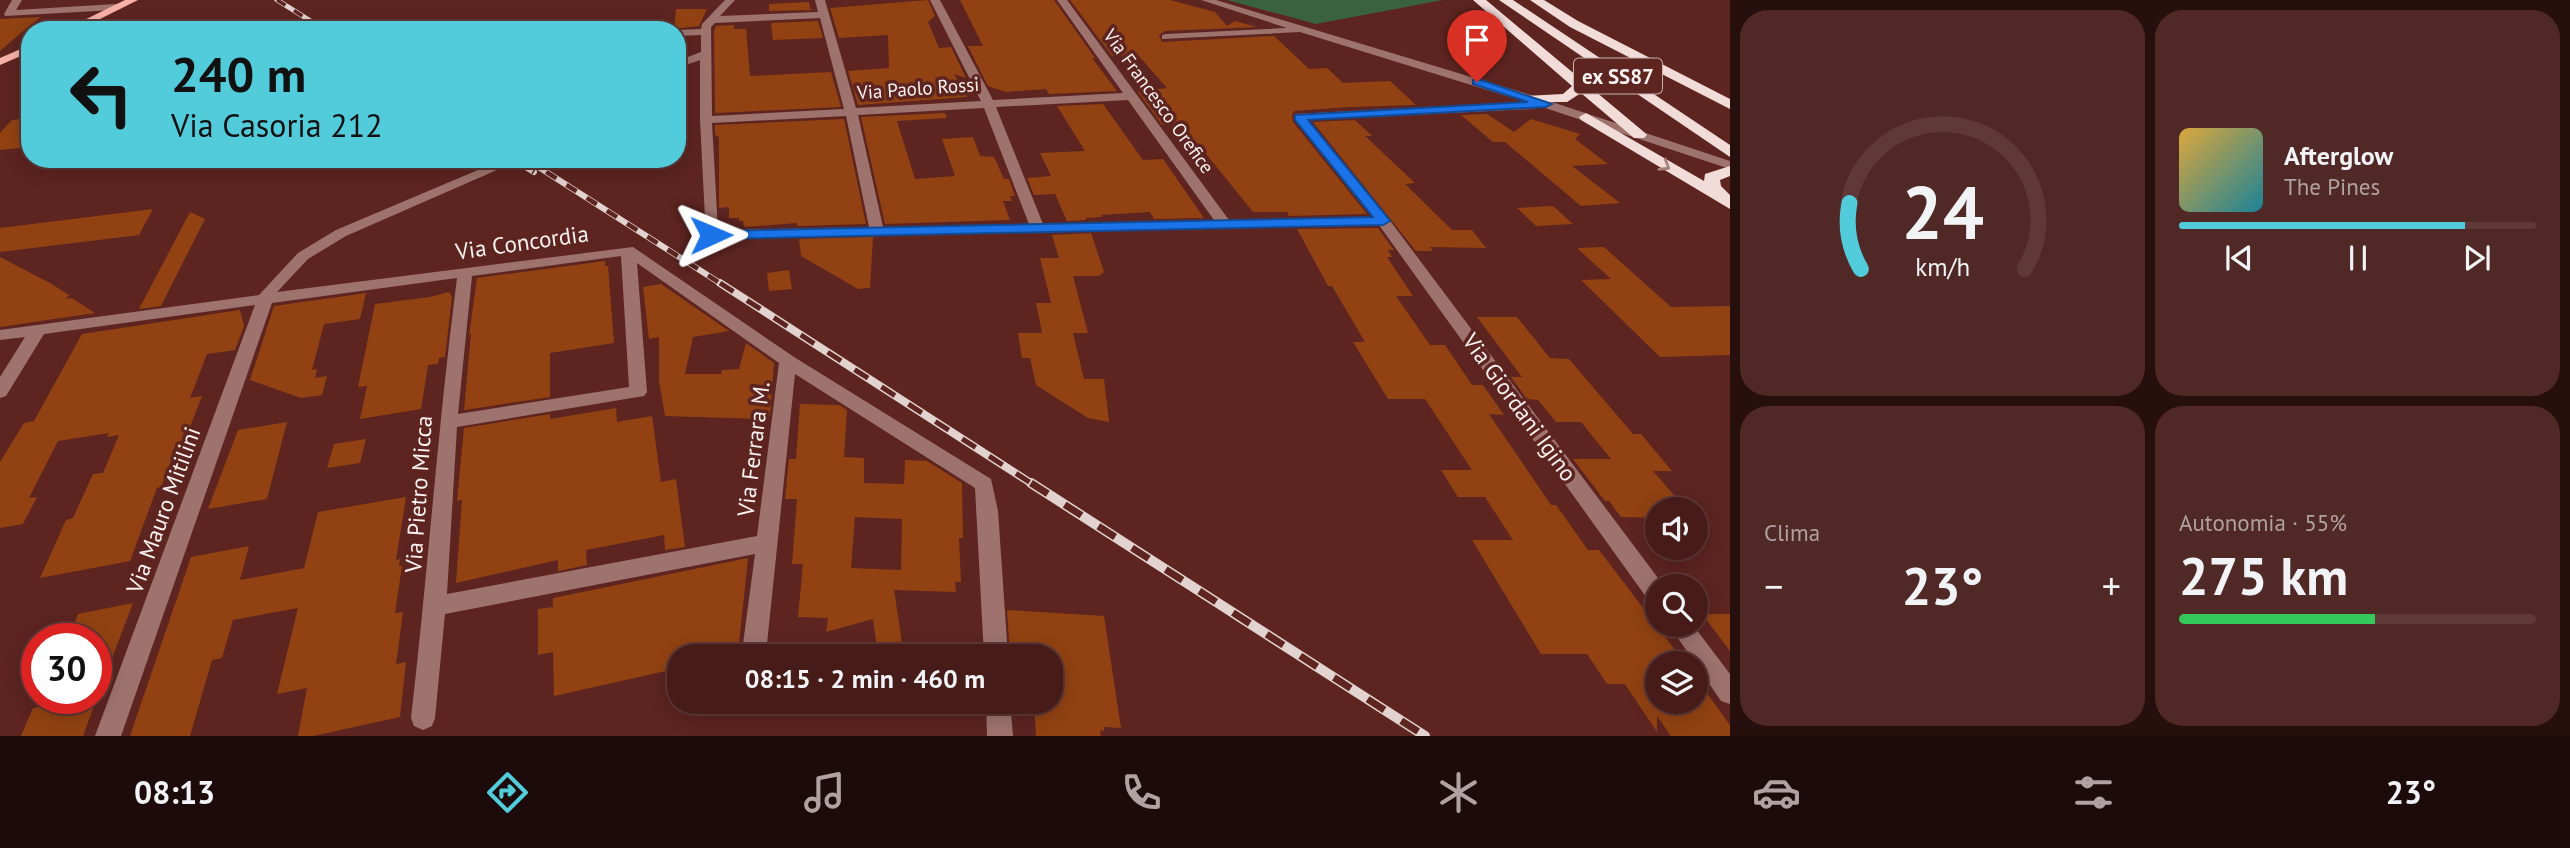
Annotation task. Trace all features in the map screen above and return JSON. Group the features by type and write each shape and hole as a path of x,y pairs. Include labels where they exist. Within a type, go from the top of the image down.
{"highway":[{"path":"1479,0 1639,135"},
{"name":"ex SS87","path":"1505,0 1730,152"},
{"name":"ex SS87","path":"1523,0 1730,137"},
{"path":"1536,0 1574,24 1730,104"},
{"path":"1530,99 1567,98 1581,86"},
{"path":"1586,117 1730,204"},
{"path":"1730,171 1711,177 1713,188 1730,204"}],"main road":[{"path":"87,21 133,0"},
{"path":"0,62 21,52"}],"street":[{"path":"17,0 9,14 116,7"},
{"path":"730,0 709,26 705,54 711,235 1383,221"},
{"path":"820,0 851,112 877,231"},
{"path":"935,0 988,103 1037,227"},
{"name":"Via Francesco Orefice","path":"1062,0 1225,225"},
{"path":"1206,0 1546,104 1730,165"},
{"path":"686,31 709,26 824,15"},
{"path":"1166,37 1309,30"},
{"path":"686,61 705,54"},
{"name":"Via Paolo Rossi","path":"706,120 1132,96"},
{"name":"Via Giordani Igino","path":"1546,104 1299,117 1383,221 1645,578"},
{"name":"Via Mauro Mitilini","path":"108,736 264,300 275,284 303,256 327,241 358,225 494,168"},
{"path":"628,250 788,361 984,484 995,644"},
{"path":"448,422 638,392 628,250"},
{"name":"Via Concordia","path":"0,335 628,250"},
{"name":"Via Pietro Micca","path":"423,718 435,606 448,422 465,273"},
{"path":"0,392 38,330"},
{"name":"Via Ferrara M.","path":"755,644 788,361"},
{"path":"435,606 766,543"},
{"path":"1689,637 1730,693"},
{"path":"999,714 1000,736"}],"green space":[{"path":"1227,0 1443,0 1316,24"}],"building":[{"path":"928,0 935,16 928,22 939,48 951,47 966,78 954,74 967,97 858,105 848,71 889,68 888,35 839,38 830,8"},
{"path":"960,0 1054,0 1117,91 1049,94 1046,89 1006,92 988,86 968,46 983,46"},
{"path":"1070,0 1170,0 1215,12 1227,26 1235,21 1257,27 1165,31 1159,35 1162,42 1274,36 1309,69 1327,68 1343,83 1390,81 1416,105 1349,107 1295,111 1292,114 1293,122 1367,214 1289,216 1287,212 1253,212 1198,144 1189,145 1173,124 1162,125 1138,92 1167,88 1138,55 1112,56"},
{"path":"809,2 810,9 815,10 769,11 769,4"},
{"path":"676,9 707,9 699,26 686,28 686,21 675,21"},
{"path":"41,17 36,21 21,21 21,33 0,51 0,19"},
{"path":"818,21 823,38 773,40 771,23"},
{"path":"734,25 734,29 746,29 750,76 831,72 841,107 715,113 714,31 716,26"},
{"path":"1103,104 1143,160 1163,159 1204,218 1154,219 1150,212 1101,215 1102,217 1086,220 1067,221 1055,194 1034,195 1027,178 1051,176 1040,153 1085,151 1057,106"},
{"path":"945,113 947,118 897,121 915,179 955,176 942,139 973,137 980,156 994,157 1004,179 1009,179 1015,196 1010,196 1012,201 1003,201 1010,220 885,224 861,117"},
{"path":"1487,114 1514,132 1531,119 1580,134 1575,139 1608,164 1572,166 1620,203 1581,206 1505,142 1493,142 1461,115"},
{"path":"21,119 21,148 0,150 0,133 12,120"},
{"path":"844,119 866,224 797,226 797,223 744,227 739,218 729,218 729,207 719,208 719,137 715,135 715,125"},
{"path":"1355,120 1372,136 1365,136 1415,183 1405,184 1452,230 1472,230 1486,248 1430,247 1433,251 1416,251 1313,122"},
{"path":"1553,206 1573,224 1536,226 1517,208"},
{"path":"153,209 139,235 0,252 0,228"},
{"path":"190,212 205,219 161,306 139,309"},
{"path":"1378,228 1394,250 1388,250 1392,257 1387,257 1413,296 1396,296 1430,345 1445,345 1472,385 1483,385 1504,415 1489,414 1551,505 1556,505 1588,550 1599,550 1645,610 1645,637 1665,637 1676,651 1645,651 1645,714 1625,684 1607,684 1587,654 1541,654 1472,540 1513,540 1485,497 1458,497 1441,470 1472,470 1425,399 1388,399 1353,342 1365,342 1332,286 1328,286 1297,229"},
{"path":"1091,233 1104,272 1099,276 1073,276 1088,333 1073,333 1084,379 1104,379 1109,422 1088,418 1036,385 1030,358 1022,358 1018,333 1042,333 1036,303 1051,303 1040,258 1059,258 1052,235"},
{"path":"873,237 870,288 858,289 801,256 799,239"},
{"path":"1604,247 1671,307 1730,306 1730,355 1660,357 1581,280 1611,279 1577,248"},
{"path":"0,257 50,283 69,295 66,299 72,298 95,313 0,327"},
{"path":"605,261 605,266 608,266 614,343 550,353 550,397 464,410 471,333 469,336 477,278"},
{"path":"789,270 792,289 769,291 767,273"},
{"path":"661,284 729,331 693,337 685,374 721,374 722,370 739,369 746,343 774,363 770,416 763,419 665,416 659,381 659,337 649,339 643,287"},
{"path":"449,292 452,297 445,357 439,358 438,364 428,365 421,409 360,419 367,386 358,387 375,304"},
{"path":"366,293 360,319 324,324 312,370 317,369 315,378 327,376 322,395 301,398 250,380 274,306"},
{"path":"240,310 244,326 235,350 207,354 190,398 202,396 180,452 174,453 161,487 157,488 130,561 40,578 66,520 73,518 93,474 103,473 119,435 107,437 109,433 58,441 29,498 37,497 23,524 0,528 0,462 24,423 34,421 82,334"},
{"path":"1477,317 1517,317 1550,358 1569,359 1633,434 1641,434 1672,471 1653,471 1676,497 1645,497 1645,518 1621,517 1609,501 1605,501 1573,459 1611,459 1581,422 1556,422 1538,400 1527,399 1511,377 1522,377"},
{"path":"800,404 839,405 847,410 844,457 864,458 864,483 904,484 905,460 927,461 962,483 963,538 959,538 961,582 955,582 956,592 894,590 902,644 876,644 873,619 826,632 828,618 798,617 803,564 792,564 797,499 785,499 789,459 796,459","holes":["855,517 902,519 901,570 851,568"]},
{"path":"616,408 617,422 652,416 661,482 676,479 685,547 665,550 664,535 586,550 587,565 558,571 558,560 456,583 462,500 457,501 464,428 550,414 550,419"},
{"path":"287,422 267,499 208,509 238,430"},
{"path":"366,439 360,463 327,468 334,444"},
{"path":"406,497 396,560 400,559 399,566 402,566 395,613 403,612 396,664 406,662 400,717 313,736 298,736 307,688 277,694 298,608 233,620 222,658 212,660 190,736 130,736 191,557 249,546 240,580 304,568 318,512"},
{"path":"748,558 739,644 667,644 667,671 554,696 553,652 538,655 538,609 553,607 553,598"},
{"path":"133,603 112,658 112,623 74,623 78,614"},
{"path":"1007,610 1104,616 1121,728 1104,727 1104,731 1100,730 1101,736 1036,736 1035,714 1063,714 1063,644 1009,644"},
{"path":"1708,614 1730,614 1730,651 1708,622"},
{"path":"1708,695 1730,725 1730,736 1671,736 1657,716 1657,732 1645,714 1708,714"},
{"path":"30,714 91,714 83,736 21,736"}],"railway":[{"path":"277,0 311,21"},
{"path":"527,168 534,172"},
{"path":"540,168 723,285"},
{"path":"720,283 1034,485"},
{"path":"1031,483 1425,736"}],"route":[{"path":"711,235 1383,221 1299,117 1546,104 1477,82"}]}
